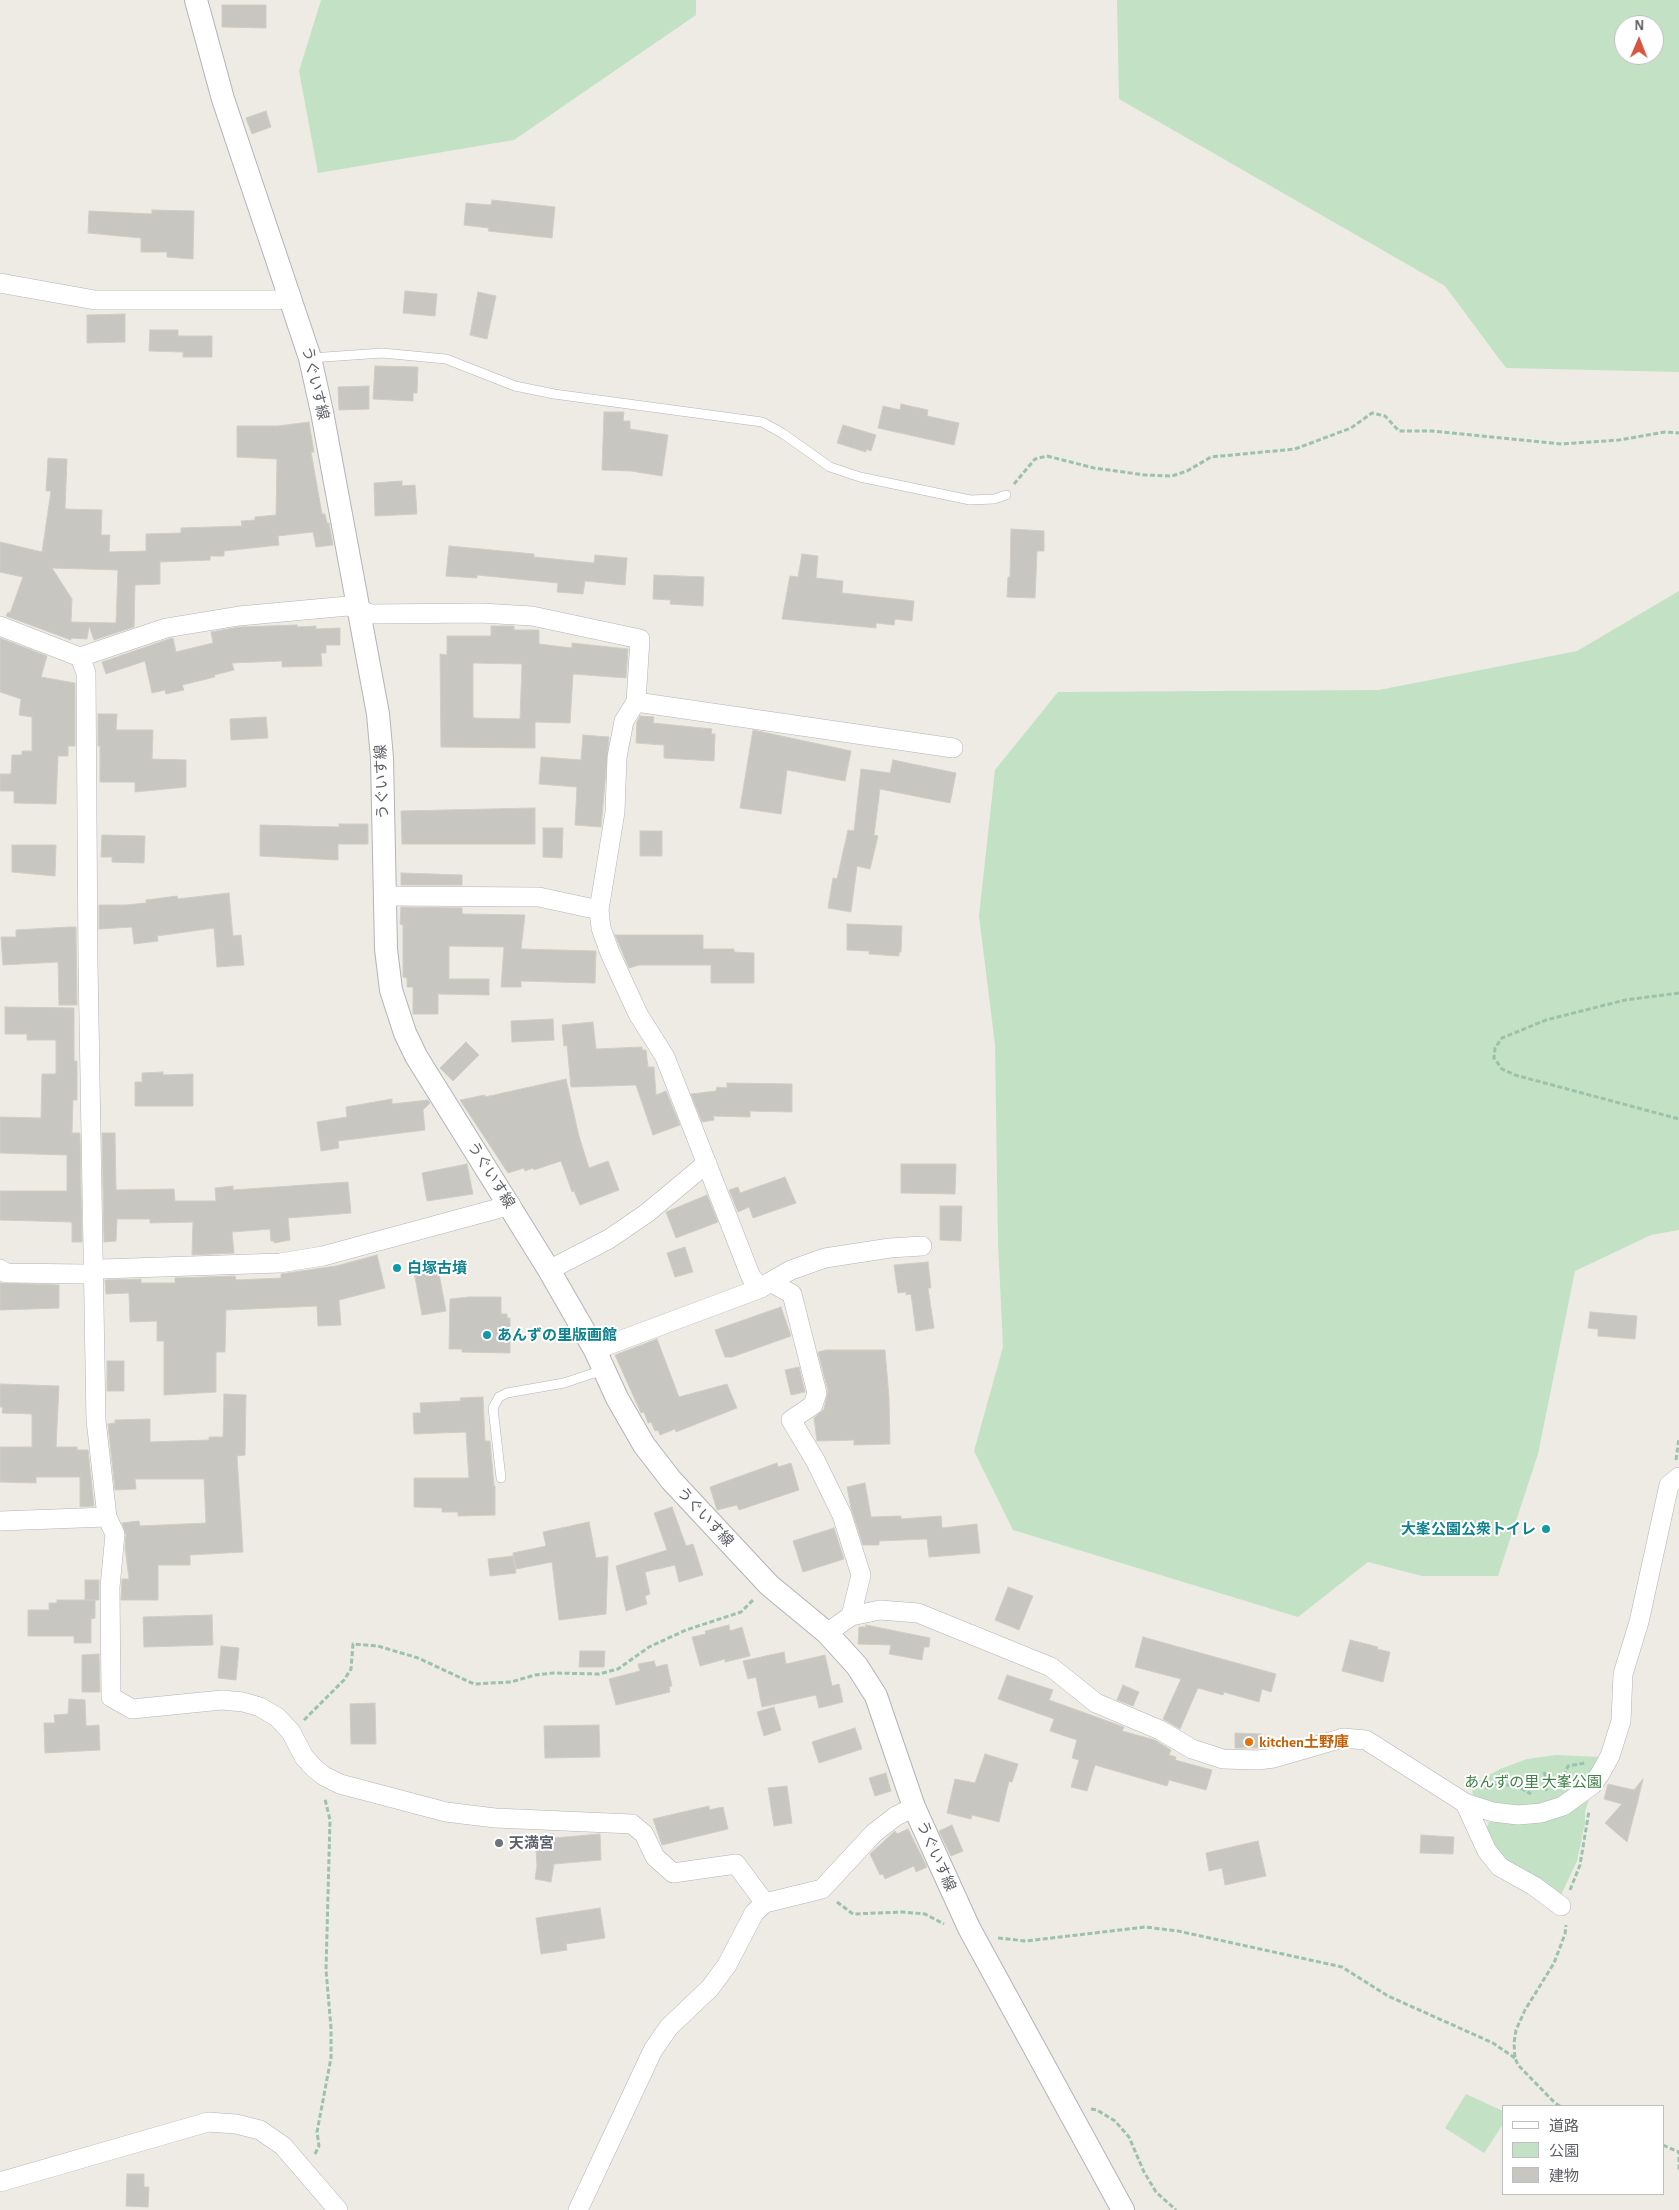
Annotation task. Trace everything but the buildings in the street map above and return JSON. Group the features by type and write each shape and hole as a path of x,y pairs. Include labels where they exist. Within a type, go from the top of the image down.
{"street":[{"name":"うぐいす線","path":"196,0 223,99 310,358 322,412 376,704 382,758 386,949 391,990 405,1033 416,1056 550,1270 644,1445 671,1480 769,1585 828,1633 857,1666 876,1696 914,1807 971,1932 1123,2210"},
{"path":"0,283 94,300 278,300 290,294"},
{"path":"0,626 80,656 166,628 300,609 348,606 371,614 481,613 532,616 640,639 636,702 624,721 617,757 615,812 599,910 601,928 610,953 638,1014 665,1057 751,1276 766,1285 792,1294 817,1393 813,1405 791,1420 815,1460 842,1515 861,1575 851,1616"},
{"path":"80,656 86,673 88,963 95,1271 96,1420 107,1516 115,1534 110,1587 111,1697 132,1709 222,1700 243,1702 260,1707 277,1717 291,1732 304,1757 324,1776 340,1784 446,1812 495,1818 632,1824 644,1834 655,1857 673,1873 736,1864 764,1903"},
{"path":"636,702 953,748"},
{"path":"385,896 539,897 599,910"},
{"path":"550,1270 609,1238 648,1213 708,1163"},
{"path":"0,1270 6,1273 85,1274 95,1271 280,1263 323,1256 511,1206"},
{"path":"599,1360 766,1285 791,1270 825,1258 890,1248 922,1246"},
{"path":"828,1633 851,1616 880,1610 918,1613 1051,1667 1096,1703 1160,1730 1192,1749 1210,1756 1223,1759 1258,1760 1274,1758 1343,1738 1366,1740 1463,1801 1493,1812 1518,1815 1541,1813 1563,1806 1592,1785 1606,1764 1621,1721 1623,1674 1639,1622 1669,1485 1679,1477"},
{"path":"0,1521 107,1516"},
{"path":"1463,1801 1487,1851 1500,1867 1534,1886 1566,1898"},
{"path":"578,2210 653,2050 669,2027 710,1988 728,1965 754,1913 764,1903 822,1888 874,1833 896,1816 914,1807"},
{"path":"0,2182 208,2122 236,2124 260,2130 282,2146 338,2210"}],"lane":[{"path":"310,358 382,353 446,359 515,386 554,394 762,422 782,433 830,467 860,478 970,500 994,499 1006,495"},
{"path":"501,1478 493,1408 499,1396 564,1383 599,1360"}],"path":[{"path":"1006,495 1035,459 1047,456 1103,469 1145,476 1172,476 1188,471 1211,457 1295,449 1351,428 1372,412 1385,416 1399,431 1431,431 1562,444 1619,440 1665,432 1679,432"},
{"path":"1679,993 1625,1000 1546,1020 1502,1038 1495,1048 1494,1058 1502,1069 1516,1075 1679,1120"},
{"path":"291,1732 344,1680 351,1669 353,1644 378,1646 418,1658 474,1684 510,1682 535,1675 553,1673 599,1674 618,1669 650,1647 686,1630 741,1612 769,1585"},
{"path":"1560,1786 1568,1766 1587,1763 1606,1764"},
{"path":"304,2171 319,2146 317,2132 331,2058 331,2028 326,1970 330,1820 323,1791 324,1776"},
{"path":"1463,1801 1465,1792 1480,1790 1498,1783 1518,1788 1536,1796"},
{"path":"1542,1797 1554,1793"},
{"path":"1558,2105 1518,2065 1515,2058 1514,2043 1516,2030 1525,2010 1554,1963 1565,1934 1566,1898 1580,1865 1589,1812"},
{"path":"822,1888 853,1914 903,1912 926,1914 951,1928 956,1934 971,1932 1026,1940 1145,1927 1178,1931 1342,1967 1388,1996 1493,2044 1515,2058"},
{"path":"1066,2107 1097,2110 1114,2121 1129,2137 1144,2172 1156,2192 1176,2210"},
{"path":"1664,2144 1679,2152 1679,2170"}],"green space":[{"path":"321,0 696,0 696,15 514,140 318,173 299,71"},
{"path":"1117,0 1679,0 1679,372 1506,368 1445,286 1119,99"},
{"path":"1679,591 1679,1230 1651,1235 1575,1271 1538,1454 1498,1576 1422,1576 1368,1562 1298,1617 1013,1530 974,1451 1003,1347 998,1243 995,1045 979,916 995,770 1058,692 1379,690 1577,651"},
{"name":"あんずの里 大峯公園","path":"1556,1755 1600,1757 1595,1767 1584,1779 1559,1798 1530,1806 1513,1807 1485,1802 1473,1795 1471,1785 1500,1769 1527,1759"},
{"name":"あんずの里 大峯公園","path":"1589,1799 1577,1861 1560,1897 1505,1863 1485,1832 1489,1822 1522,1824 1566,1813"},
{"path":"1466,2094 1502,2111 1502,2126 1484,2153 1445,2128"}],"place":[{"name":"白塚古墳","path":"397,1268"},
{"name":"あんずの里版画館","path":"487,1335"},
{"name":"大峯公園公衆トイレ","path":"1546,1529"},
{"name":"kitchen土野庫","path":"1249,1742"},
{"name":"天満宮","path":"499,1843"}]}
